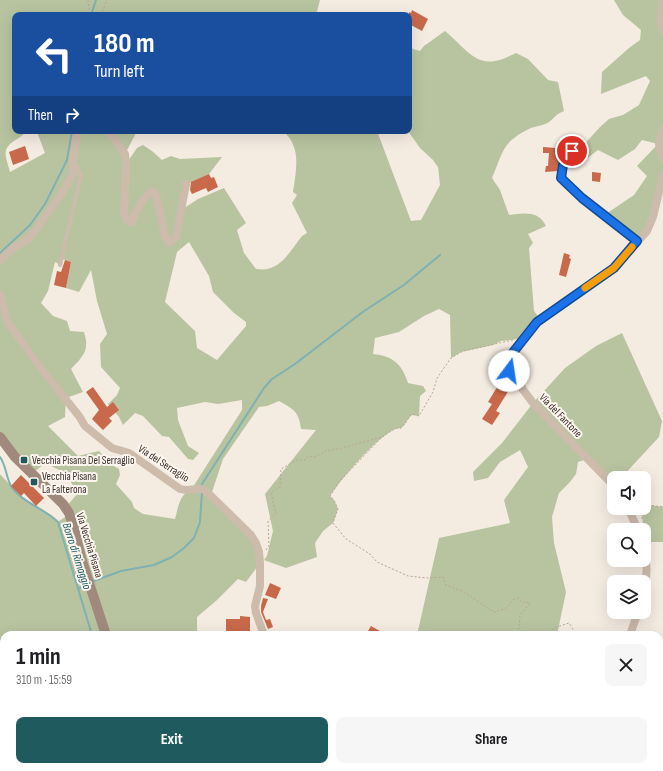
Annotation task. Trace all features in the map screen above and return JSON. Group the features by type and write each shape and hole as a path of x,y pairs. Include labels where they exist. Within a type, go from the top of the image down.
{"main road":[{"name":"Via Vecchia Pisana","path":"0,437 15,457 63,504 69,514 81,558 105,631"}],"street":[{"path":"663,1 660,19 663,30"},
{"path":"663,130 659,144 663,159"},
{"path":"0,260 13,248 26,241 35,231 63,191 73,174 73,157 77,134"},
{"path":"111,134 125,154 124,214 126,219 131,222 135,216 140,201 153,191 156,194 165,237 170,243 176,237 186,184"},
{"name":"Via del Fantone","path":"607,479 533,402 509,371 509,364 511,355 537,322 614,268 647,231 653,217 663,175"},
{"name":"Via del Serraglio","path":"0,294 8,323 43,371 80,416 85,426 112,448 129,453 180,489 187,491 202,489 251,534 259,552 260,586 255,606 263,631"},
{"path":"631,631 636,619"}],"lane":[{"path":"572,151 563,165 561,178 582,198 637,241"},
{"path":"60,265 81,176 78,168 74,166"}],"path":[{"path":"88,0 90,12"},
{"path":"101,12 107,0"},
{"path":"517,631 519,628 520,615 530,603 522,602 519,598 514,599 505,608 494,612 464,592 446,585 443,578 408,576 377,562 370,554 346,539 333,523 338,509 334,500 330,496 339,482 382,437 396,428 401,428 406,424 408,418 412,414 419,416 432,392 437,378 451,358 463,351 493,345 501,341 522,340"},
{"path":"259,552 263,554 269,546 268,521 276,514 271,493 280,487 281,469 297,460 305,460 309,456 315,457 326,451 382,437"},
{"path":"641,523 642,513 648,505 663,506"},
{"path":"551,631 554,628 569,623 574,631"}],"green space":[{"path":"0,0 320,0 317,12 12,12 12,134 24,134 8,146 6,150 6,157 10,172 45,153 38,134 135,134 125,154 126,164 137,148 143,145 162,160 171,156 180,159 222,157 209,174 188,184 181,210 198,199 224,188 246,223 237,230 244,253 256,269 271,268 278,265 288,255 302,236 307,233 292,203 297,195 293,192 296,160 293,144 286,134 378,134 411,221 421,220 440,185 438,167 420,148 410,134 412,134 412,48 420,51 424,46 445,31 476,58 484,61 493,61 503,59 516,53 528,59 548,80 558,82 564,111 547,123 531,128 514,138 505,148 492,178 500,190 509,215 525,213 535,215 543,221 546,226 528,234 533,243 529,248 534,311 540,319 518,339 501,341 493,345 461,352 451,358 450,315 439,309 424,316 399,332 375,338 373,354 386,357 396,362 406,376 408,383 423,386 426,391 420,396 419,416 412,415 401,428 393,430 373,445 342,479 330,496 334,500 338,509 333,523 323,531 315,543 317,557 286,568 264,560 267,556 273,531 265,494 316,430 301,429 297,414 288,406 279,401 267,406 259,407 223,459 211,495 251,535 260,563 246,582 238,579 197,617 197,631 0,631 0,474 21,497 51,515 58,522 69,514 65,508 78,493 65,473 45,463 32,474 0,437","holes":["189,242 209,276 213,292 234,313 246,322 246,326 217,360 197,348 195,331 165,302 177,252","62,259 71,262 66,288 79,292 91,270 97,301 107,334 100,344 101,367 120,388 117,395 108,404 119,417 123,425 135,413 143,416 162,436 169,437 188,459 193,460 199,453 188,446 178,420 177,408 205,402 218,404 242,400 242,410 191,490 181,498 175,519 143,514 134,508 132,502 116,484 120,475 119,469 112,465 99,451 78,456 48,426 65,417 66,398 83,392 71,369 82,357 86,349 84,332 70,331 67,321 53,316 41,303 48,291 55,262 60,265"]},
{"path":"614,0 663,0 663,175 653,217 637,241 603,216 634,195 647,176 637,166 658,144 642,140 635,149 618,160 598,150 586,159 580,149 609,119 623,115 639,105 650,81 646,76 601,94 602,72 640,40 641,30 623,15"},
{"path":"622,333 662,421 659,437 627,471 607,471 607,478 587,459 578,462 576,474 559,493 552,517 554,543 566,592 558,631 418,631 439,538 510,523 504,500 528,467 520,450 500,462 488,478 474,481 473,472 502,443 533,403 565,368 596,346"},
{"path":"651,505 663,507 663,542 651,542 651,523 643,523 642,515 651,515"}],"building":[{"path":"412,10 428,19 422,31 412,26"},
{"path":"25,146 29,159 13,165 9,152"},
{"path":"543,147 556,148 556,153 560,154 558,171 545,172 546,166 548,166 549,153 543,153"},
{"path":"592,172 601,173 600,182 592,181"},
{"path":"209,174 211,178 214,177 218,187 208,192 206,188 192,194 190,190 191,182"},
{"path":"564,253 570,255 569,258 571,259 566,277 559,275"},
{"path":"65,260 71,262 66,288 54,285 57,271 61,272"},
{"path":"499,384 509,390 496,411 500,413 492,425 482,419 492,404 488,402"},
{"path":"93,387 107,407 113,402 119,410 109,418 112,421 103,430 92,419 99,410 86,392"},
{"path":"21,475 44,498 36,506 24,493 21,496 11,486"},
{"path":"270,583 281,588 276,599 265,595"},
{"path":"263,598 268,599 263,612 266,620 270,619 273,627 268,629 261,612"},
{"path":"240,616 250,617 250,631 226,631 226,619 240,619"},
{"path":"371,626 380,631 368,631"}],"waterway":[{"path":"92,12 96,0"},
{"path":"0,253 30,225 45,204 67,160 71,134"},
{"path":"202,487 202,484 264,388 272,379 295,364 364,311 404,285 440,255"},
{"name":"Borro di Rimaggio","path":"0,457 4,464 9,482 16,492 58,522 91,631"},
{"path":"91,582 121,571 154,565 172,557 184,548 194,538 200,522 202,492"},
{"path":"78,589 86,585"}],"slow traffic":[{"path":"585,288 614,268 632,247"}],"place":[{"name":"Vecchia Pisana Del Serraglio","path":"24,460"},
{"name":"Vecchia Pisana La Falterona","path":"34,482"}],"route":[{"path":"509,371 511,355 537,322 614,268 637,241 630,234 603,216 561,178 563,165 572,151"}]}
